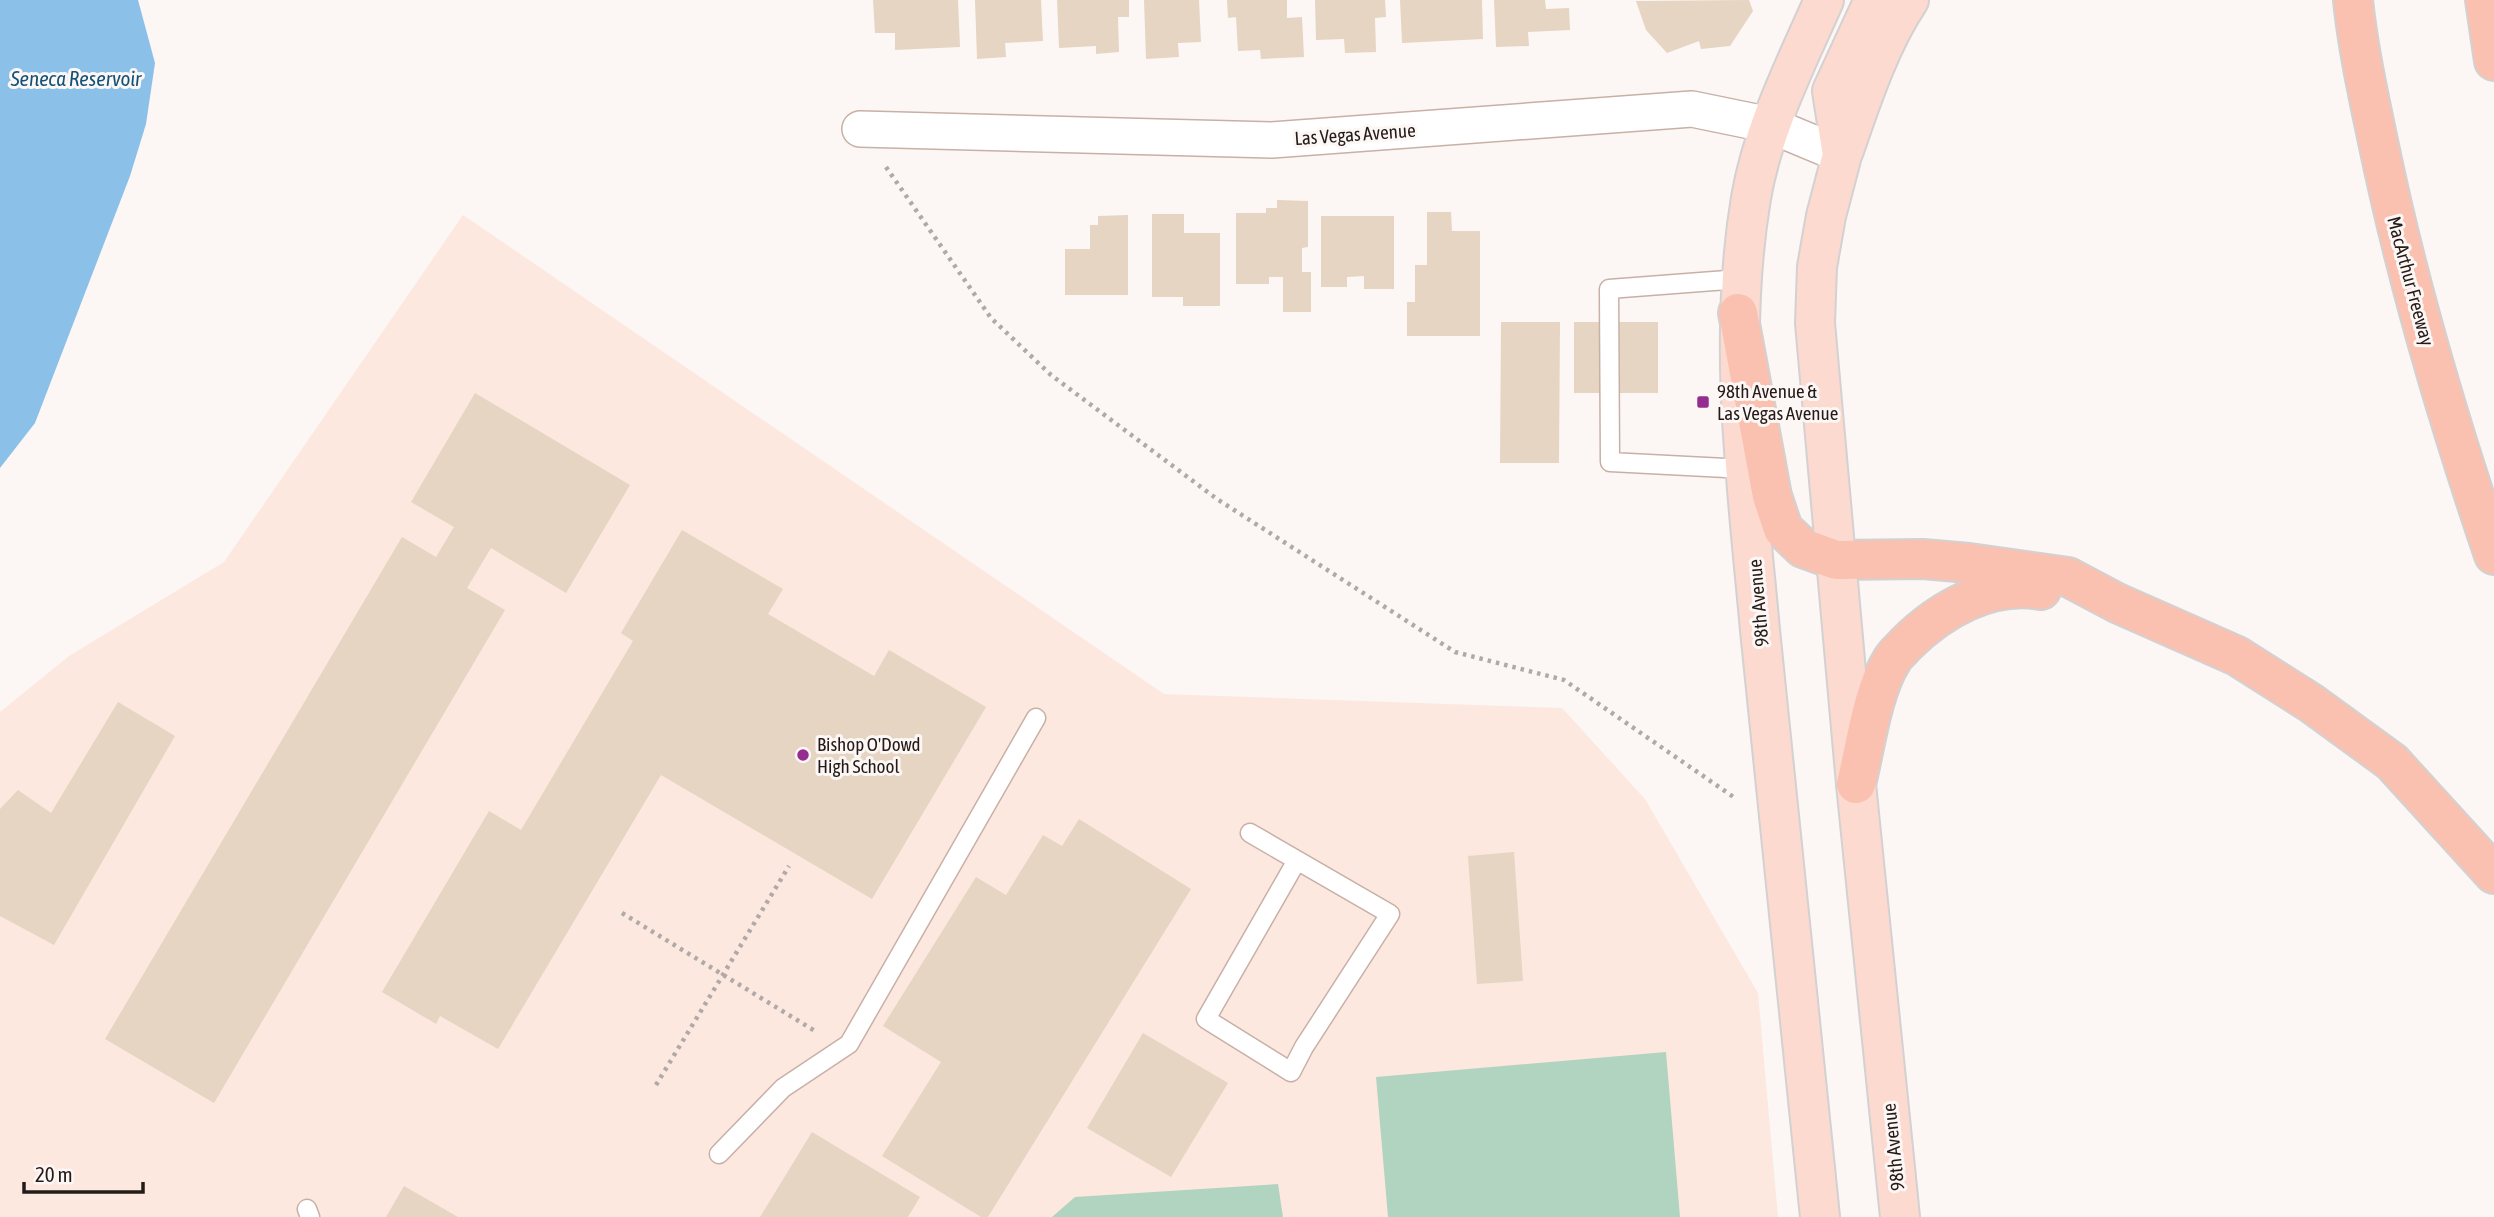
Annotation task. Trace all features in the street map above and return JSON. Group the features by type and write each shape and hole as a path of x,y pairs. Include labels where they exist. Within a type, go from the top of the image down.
{"highway":[{"name":"MacArthur Freeway","path":"2353,0 2358,46 2396,227 2437,382 2494,555"},
{"path":"2485,0 2492,49"},
{"path":"1739,296 1772,496 1783,529 1803,548 1836,560 1923,559 2068,577 2117,603 2237,656 2311,703 2392,762 2494,874"},
{"path":"1856,784 1879,688 1892,659 1926,625 1956,605 1993,592 2026,587 2117,603"}],"main road":[{"name":"98th Avenue","path":"1820,1217 1780,844 1745,469 1739,296 1751,195 1770,125 1824,0"},
{"name":"98th Avenue","path":"1874,0 1832,91 1842,155 1826,216 1817,267 1815,323 1856,784 1900,1217"},
{"path":"1842,155 1861,101 1898,16 1909,0"}],"street":[{"name":"Las Vegas Avenue","path":"860,129 1272,140 1692,109 1770,125 1842,155"}],"lane":[{"path":"1739,296 1609,289 1609,462 1745,469"},
{"path":"719,1154 783,1088 849,1044 1036,718"},
{"path":"1250,833 1390,914 1290,1072 1206,1019 1296,862"}],"path":[{"path":"860,129 990,318 1051,375 1217,499 1455,652 1564,680 1735,798"},
{"path":"656,1085 789,866"},
{"path":"622,913 815,1031"}],"shaded area":[{"name":"Bishop O'Dowd High School","path":"463,215 1164,694 1562,708 1645,799 1758,993 1778,1217 0,1217 0,712 69,656 224,562"}],"green space":[{"path":"1666,1052 1680,1217 1388,1217 1376,1077"},
{"path":"1278,1184 1283,1217 1052,1217 1075,1197"}],"water":[{"name":"Seneca Reservoir","path":"0,0 138,0 155,63 146,124 130,176 35,423 0,468"}],"building":[{"path":"873,0 958,0 960,47 895,50 895,33 875,33"},
{"path":"975,0 1041,0 1043,41 1005,43 1006,57 977,59"},
{"path":"1057,0 1129,0 1129,17 1118,17 1119,52 1096,54 1096,46 1059,48"},
{"path":"1144,0 1199,0 1201,42 1178,43 1179,57 1146,59"},
{"path":"1227,0 1287,0 1287,18 1302,17 1304,57 1261,59 1260,50 1238,51 1236,17 1228,18"},
{"path":"1315,0 1385,0 1386,17 1375,18 1376,52 1345,53 1344,39 1316,40"},
{"path":"1400,0 1482,0 1483,39 1402,43"},
{"path":"1494,0 1545,0 1546,9 1569,8 1570,30 1528,32 1529,46 1496,47"},
{"path":"1749,0 1753,11 1730,46 1701,49 1699,41 1667,53 1646,30 1636,1"},
{"path":"1277,200 1308,201 1308,247 1302,248 1302,272 1311,272 1311,312 1283,312 1283,277 1269,277 1269,284 1236,284 1236,213 1266,213 1266,208 1277,208"},
{"path":"1427,212 1451,212 1452,231 1480,231 1480,336 1407,336 1407,302 1415,302 1415,265 1427,265"},
{"path":"1152,214 1184,214 1184,233 1220,233 1220,306 1183,306 1183,297 1152,297"},
{"path":"1128,215 1128,295 1065,295 1065,249 1090,249 1090,225 1098,225 1098,216"},
{"path":"1321,216 1394,216 1394,289 1364,289 1364,276 1347,277 1347,287 1321,287"},
{"path":"1501,322 1560,322 1559,463 1500,463"},
{"path":"1574,322 1658,322 1658,393 1574,393"},
{"path":"475,393 630,485 566,593 491,548 467,588 505,610 214,1103 105,1039 402,537 436,557 454,527 411,502"},
{"path":"682,530 783,589 768,614 874,676 889,650 986,707 872,899 661,775 498,1049 440,1016 436,1024 382,992 489,811 521,830 633,641 621,633"},
{"path":"118,702 175,736 54,945 0,916 0,809 18,790 51,813"},
{"path":"1079,819 1191,889 988,1217 981,1217 882,1156 941,1062 883,1026 976,877 1006,895 1043,835 1062,846"},
{"path":"1514,852 1523,981 1477,984 1468,856"},
{"path":"1143,1033 1228,1083 1171,1177 1087,1128"},
{"path":"812,1132 920,1197 908,1217 760,1217"},
{"path":"404,1186 458,1217 386,1217"}],"place":[{"name":"98th Avenue & Las Vegas Avenue","path":"1703,402"},
{"name":"Bishop O'Dowd High School","path":"803,755"}]}
